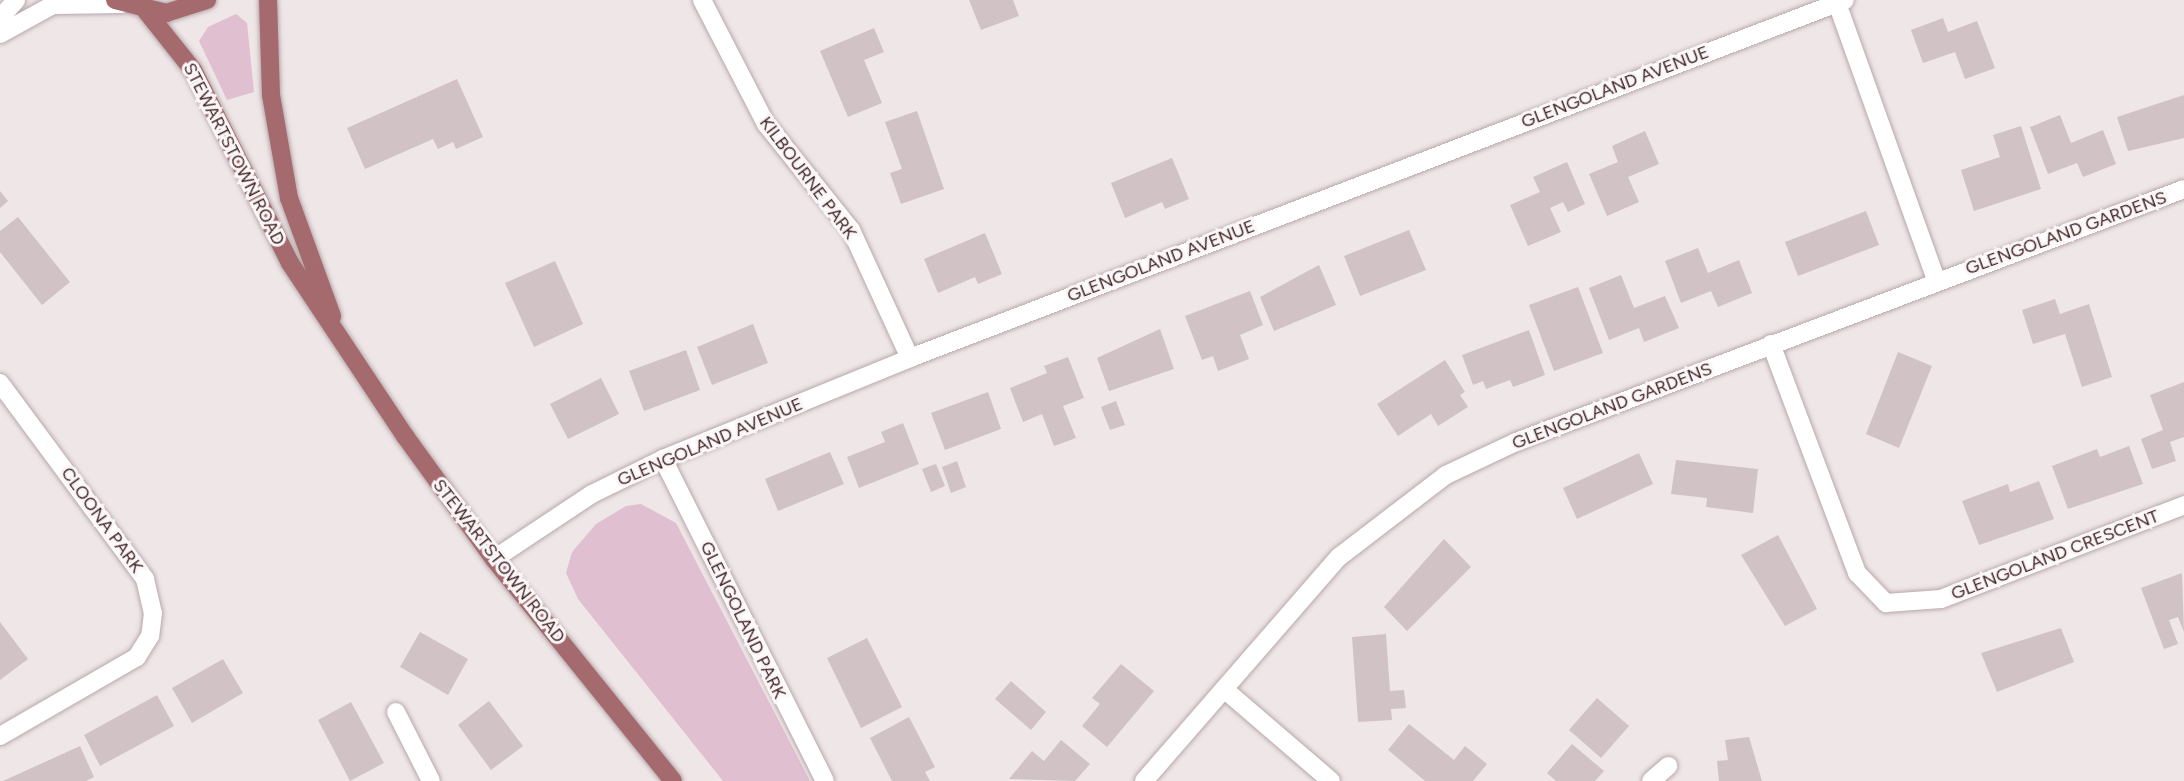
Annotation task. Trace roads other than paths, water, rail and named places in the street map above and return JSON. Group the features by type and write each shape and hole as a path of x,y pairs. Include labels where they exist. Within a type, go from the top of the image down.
{"main road":[{"path":"118,2 146,11 177,12 207,0"},
{"name":"STEWARTSTOWN ROAD","path":"268,0 271,95 289,198 338,330"},
{"name":"STEWARTSTOWN ROAD","path":"146,11 193,70 290,263 494,559 673,781"}],"street":[{"path":"0,18 16,0"},
{"name":"KILBOURNE PARK","path":"702,0 766,124 850,230 910,358"},
{"path":"0,34 53,5 118,2"},
{"path":"1841,2 1937,282"},
{"name":"GLENGOLAND AVENUE","path":"494,559 592,494 663,459 910,358 1841,2"},
{"name":"GLENGOLAND GARDENS","path":"1144,781 1339,557 1446,475 1516,442 2184,189"},
{"name":"GLENGOLAND CRESCENT","path":"1771,344 1857,573 1886,603 1941,598 2184,505"},
{"name":"CLOONA PARK","path":"0,383 145,579 153,613 150,636 137,657 0,736"},
{"name":"GLENGOLAND PARK","path":"663,459 825,781"},
{"path":"1224,689 1330,781"},
{"path":"396,712 431,781"},
{"path":"1651,781 1668,766"}]}
